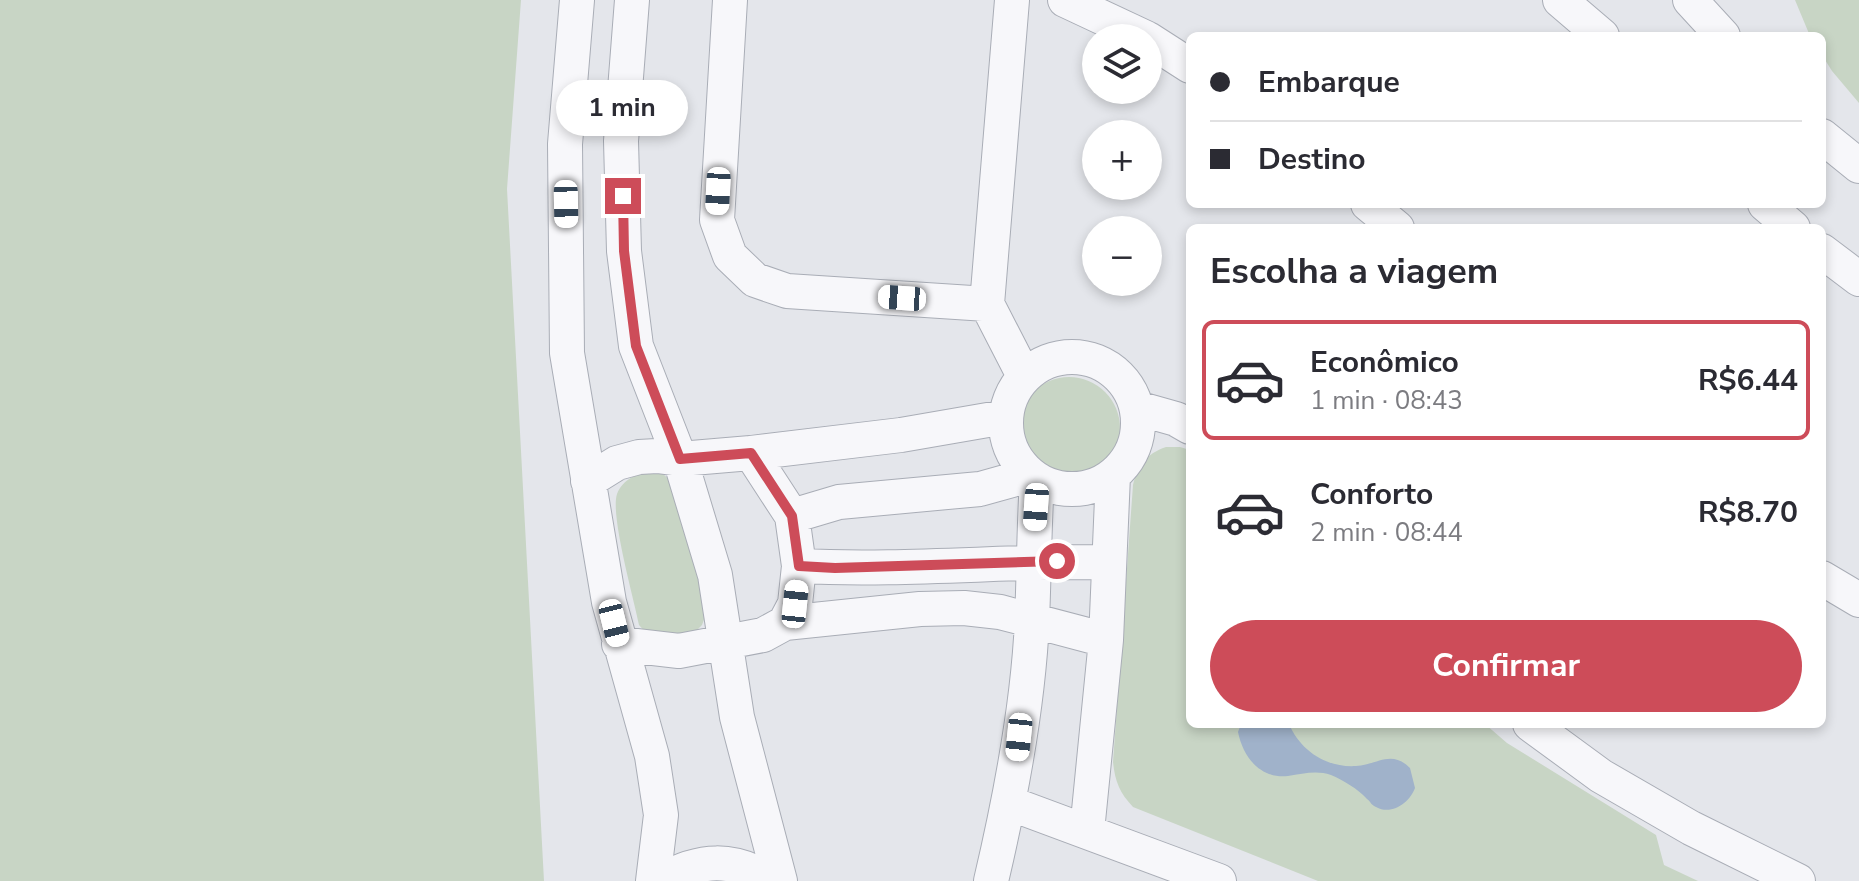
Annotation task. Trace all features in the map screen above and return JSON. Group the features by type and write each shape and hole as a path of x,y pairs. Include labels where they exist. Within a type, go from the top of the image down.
{"street":[{"path":"577,0 565,144 567,353 609,602 652,756 661,815 653,881"},
{"path":"632,0 621,141 624,251 636,346 680,459 715,575 737,717 780,881"},
{"path":"730,0 717,220 730,256 755,280 787,291 987,304"},
{"path":"1012,0 987,304 1024,376"},
{"path":"1065,0 1117,24"},
{"path":"1560,0 1597,32"},
{"path":"1690,0 1719,32"},
{"path":"1162,48 1186,63"},
{"path":"1826,139 1859,166"},
{"path":"1373,208 1392,224"},
{"path":"1770,208 1788,224"},
{"path":"1826,254 1859,279"},
{"path":"1072,356 1106,366 1119,377 1137,408 1135,445 1126,462 1113,475 1096,485 1077,490 1056,488 1034,478 1019,464 1010,449 1005,417 1014,389 1038,365 1054,359 1072,356"},
{"path":"1137,408 1186,425"},
{"path":"588,481 617,463 628,460 751,453 901,435 1005,417"},
{"path":"751,453 792,516 799,566 795,604 785,623"},
{"path":"1087,831 1106,640 1113,475"},
{"path":"792,516 839,502 980,489 1034,478"},
{"path":"991,881 1016,766 1032,622 1034,478"},
{"path":"799,566 835,568 1032,561 1108,562"},
{"path":"1826,580 1859,600"},
{"path":"619,644 679,651 763,635 785,623 920,609 964,608 1000,612 1106,640"},
{"path":"1535,728 1601,776 1691,828 1798,881"},
{"path":"1009,803 1219,881"},
{"path":"660,881 683,868 717,862 751,868 772,881"}],"green space":[{"path":"0,0 521,0 507,189 544,881 0,881"},
{"path":"1795,0 1859,0 1859,103 1826,61 1826,32 1808,32"},
{"path":"1069,377 1088,381 1105,392 1116,409 1120,428 1116,447 1105,464 1088,475 1069,479 1050,475 1033,464 1022,447 1018,428 1022,409 1033,392 1050,381"},
{"path":"1166,447 1186,449 1186,728 1490,728 1507,743 1656,835 1664,865 1698,881 1318,881 1133,807 1119,787 1113,762 1133,485 1137,472 1153,453"},
{"path":"652,472 663,474 680,489 706,614 702,625 693,634 647,634 639,625 616,505 617,494 627,481 636,475"}],"water":[{"path":"1240,728 1291,728 1315,756 1345,766 1390,759 1403,762 1410,768 1415,788 1400,806 1388,810 1373,805 1350,785 1331,775 1269,774 1249,758 1238,732"}],"route":[{"path":"623,196 624,251 636,346 680,459 751,453 792,516 799,566 835,568 1057,561"}]}
